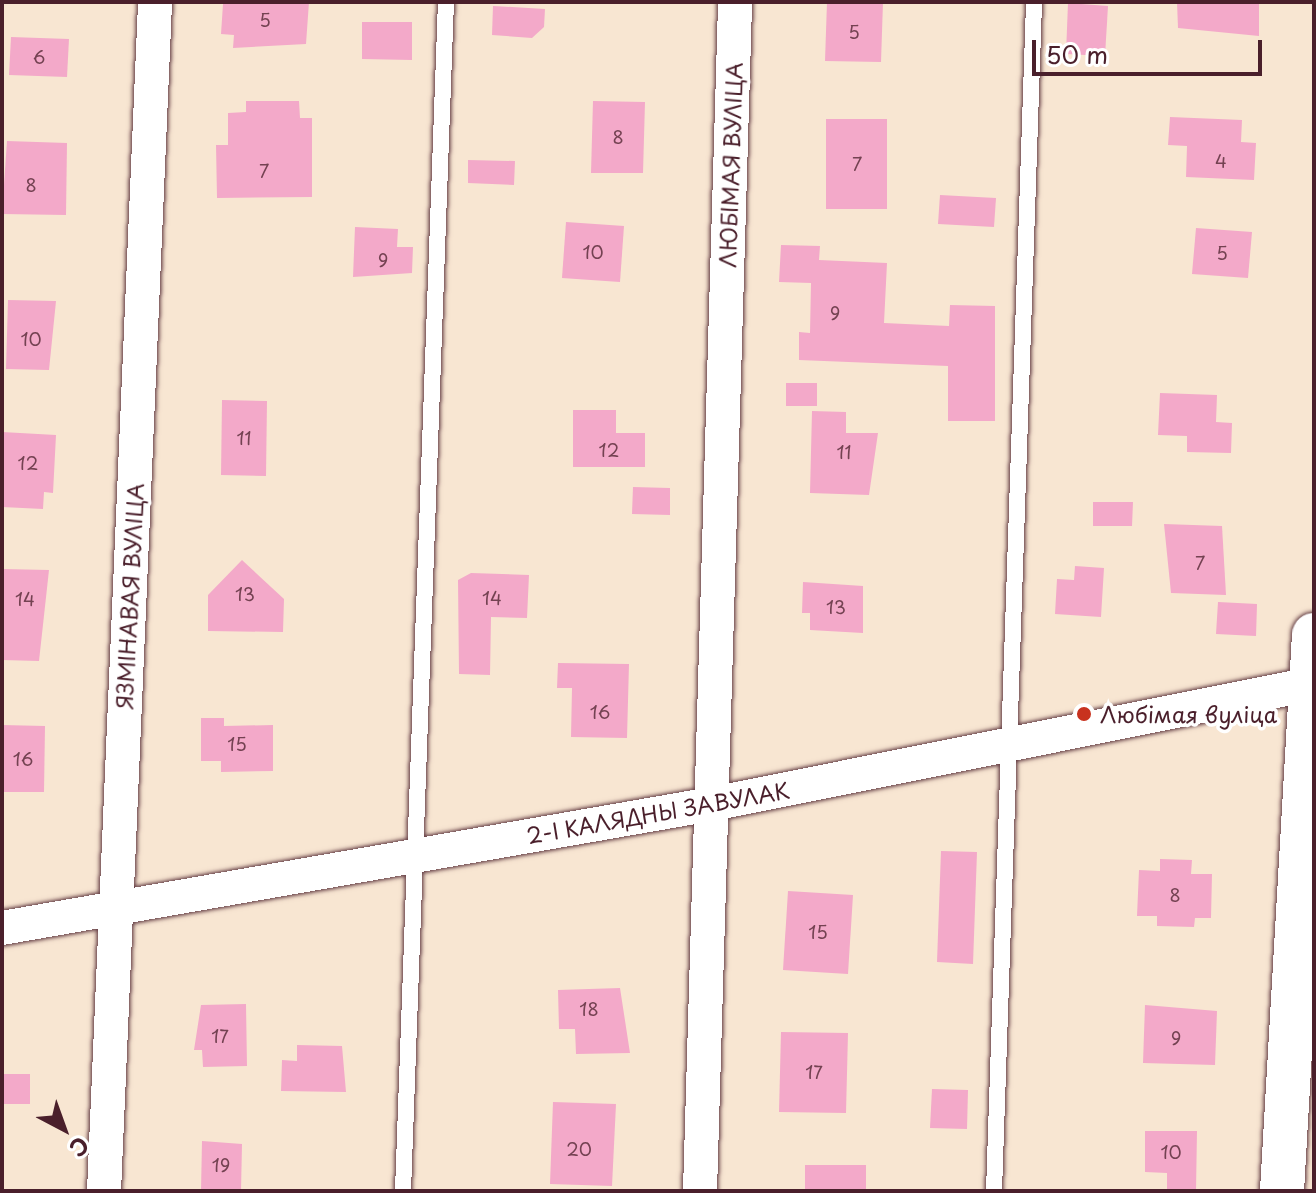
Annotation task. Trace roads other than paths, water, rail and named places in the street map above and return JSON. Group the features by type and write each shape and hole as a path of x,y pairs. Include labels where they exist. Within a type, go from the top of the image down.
{"street":[{"name":"ЯЗМІНАВАЯ ВУЛІЦА","path":"104,1191 114,908 149,251 155,2"},
{"name":"ЛЮБІМАЯ ВУЛІЦА","path":"700,1191 735,2"},
{"path":"1282,1191 1314,635"},
{"name":"2-І КАЛЯДНЫ ЗАВУЛАК","path":"2,928 414,853 712,804 1311,684"}],"lane":[{"path":"403,1191 446,2"},
{"path":"994,1191 1005,747 1034,2"}],"place":[{"name":"Любімая вуліца","path":"1084,714"}]}
